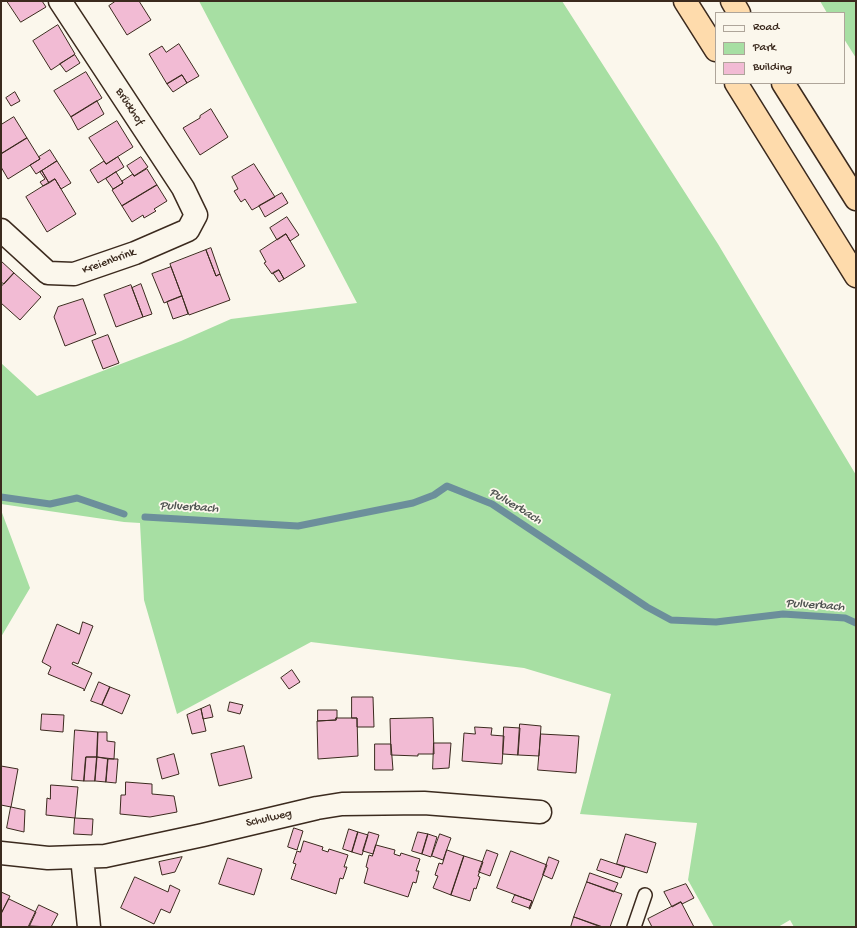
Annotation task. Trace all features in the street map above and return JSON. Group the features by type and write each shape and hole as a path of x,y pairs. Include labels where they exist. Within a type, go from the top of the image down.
{"highway":[{"path":"685,1 715,48"},
{"path":"732,1 738,12"},
{"path":"737,84 856,276"},
{"path":"784,84 856,199"}],"street":[{"name":"Brückhof","path":"60,1 183,188 196,215"},
{"name":"Kreienbrink","path":"1,230 48,273 74,274 135,252 188,230 196,215"},
{"name":"Schulweg","path":"1,853 48,858 82,858 113,854 203,835 317,808 342,804 424,803 540,812"},
{"path":"82,858 89,927"}],"lane":[{"path":"634,927 645,896"}],"green space":[{"path":"199,1 562,1 718,244 856,475 856,927 794,927 790,920 778,927 714,927 688,880 697,823 580,814 611,694 524,668 311,642 177,714 144,600 140,523 1,504 1,363 37,396 181,341 231,319 357,303"},
{"path":"820,1 856,1 856,58 845,41 845,12 826,12"},
{"path":"1,510 30,588 1,637"}],"building":[{"path":"7,1 42,1 46,7 21,22"},
{"path":"116,1 139,1 151,20 127,35 109,6"},
{"path":"58,25 75,54 51,70 33,41"},
{"path":"179,44 199,76 187,83 182,75 167,84 149,54 162,46 166,52"},
{"path":"75,55 80,63 66,72 60,64"},
{"path":"86,72 102,98 71,117 54,91"},
{"path":"182,75 187,83 173,92 167,84"},
{"path":"15,92 20,101 11,106 6,98"},
{"path":"97,101 104,114 78,130 71,117"},
{"path":"211,109 228,137 200,155 183,128 200,118 200,116"},
{"path":"14,117 27,138 1,154 1,125"},
{"path":"117,121 133,147 106,164 89,138"},
{"path":"27,138 40,159 8,179 1,167 1,154"},
{"path":"50,150 57,161 36,174 30,165"},
{"path":"118,157 124,167 98,183 90,170 104,161 106,164"},
{"path":"141,157 148,167 134,176 127,166"},
{"path":"57,161 71,183 61,189 55,179 49,183 42,171"},
{"path":"254,164 275,197 252,210 245,199 241,202 234,191 238,189 232,177"},
{"path":"147,169 157,185 122,206 112,190 133,174 134,176"},
{"path":"42,171 49,183 43,186 40,182 45,179 40,172"},
{"path":"116,172 123,183 113,189 106,179"},
{"path":"55,179 76,214 47,232 26,197"},
{"path":"157,185 167,201 154,209 156,211 144,218 143,215 132,222 122,206"},
{"path":"282,193 288,203 265,217 259,206"},
{"path":"287,217 299,235 290,241 286,234 277,240 270,228"},
{"path":"286,234 305,266 284,279 279,270 272,274 264,263 266,262 260,251"},
{"path":"211,248 220,274 216,276 206,250"},
{"path":"206,250 216,276 220,274 230,300 189,315 170,264"},
{"path":"1,261 14,273 4,284 1,282"},
{"path":"171,267 182,296 164,303 152,274"},
{"path":"279,270 284,279 279,282 273,273"},
{"path":"14,273 41,297 20,320 1,303 1,287"},
{"path":"141,284 152,314 143,317 132,288"},
{"path":"131,285 143,317 116,327 104,295"},
{"path":"182,296 188,314 173,319 167,302"},
{"path":"83,299 96,334 65,346 54,317 58,307"},
{"path":"108,335 119,363 103,369 92,341"},
{"path":"83,622 93,626 78,664 73,662 72,664 92,673 84,691 84,689 48,674 51,667 42,662 57,624 79,634"},
{"path":"292,670 300,682 289,689 281,678"},
{"path":"99,682 110,687 102,705 91,701"},
{"path":"110,687 130,695 122,714 102,705"},
{"path":"352,697 373,697 374,727 357,727 357,718 352,718"},
{"path":"230,702 243,705 240,714 228,711"},
{"path":"210,705 213,717 203,719 201,709"},
{"path":"201,709 206,731 192,734 187,715"},
{"path":"318,710 337,710 337,718 336,720 318,721"},
{"path":"42,714 64,715 63,732 41,730"},
{"path":"336,718 357,718 358,756 318,759 317,721 336,720"},
{"path":"433,718 434,754 418,754 418,756 391,755 390,719"},
{"path":"520,724 541,726 539,756 518,755"},
{"path":"475,727 492,728 491,735 504,736 502,764 462,761 464,733 475,734"},
{"path":"504,727 520,728 518,755 503,754"},
{"path":"75,730 98,732 97,757 86,757 84,781 72,780"},
{"path":"98,732 107,732 107,741 115,742 114,759 97,757"},
{"path":"541,734 579,736 576,773 538,770"},
{"path":"434,743 451,743 449,768 433,769"},
{"path":"375,744 391,744 393,770 375,770"},
{"path":"244,746 252,778 219,786 211,754"},
{"path":"174,754 179,774 162,779 157,759"},
{"path":"86,757 97,757 95,781 84,781"},
{"path":"97,757 108,759 106,782 95,781"},
{"path":"108,759 118,759 116,783 106,782"},
{"path":"1,766 18,769 11,807 1,805"},
{"path":"126,782 152,784 152,794 174,796 177,812 150,817 120,814 121,795 125,795"},
{"path":"51,785 78,787 75,818 46,815 47,798 50,799"},
{"path":"11,807 25,810 24,832 7,828"},
{"path":"75,818 93,819 92,835 74,834"},
{"path":"294,828 303,831 297,850 288,847"},
{"path":"349,829 358,832 352,852 343,849"},
{"path":"358,832 368,835 362,855 352,852"},
{"path":"369,832 379,835 373,854 363,851"},
{"path":"418,832 428,834 422,854 412,851"},
{"path":"428,834 437,837 431,857 422,854"},
{"path":"440,834 451,838 443,860 432,856"},
{"path":"626,834 656,843 647,873 617,864"},
{"path":"304,841 323,847 322,850 328,852 329,849 348,855 344,867 347,867 343,879 340,878 336,894 291,879 296,864 293,863 297,851 300,852"},
{"path":"376,845 395,850 394,854 400,856 401,853 420,859 416,871 419,871 416,883 413,882 408,897 364,883 368,868 366,867 369,855 372,856"},
{"path":"447,850 464,856 451,895 433,888 438,876 435,875 439,863 442,864"},
{"path":"487,850 498,854 490,876 479,872"},
{"path":"511,851 547,865 530,909 532,901 497,888"},
{"path":"464,856 483,862 478,876 480,877 476,889 474,888 470,901 451,895"},
{"path":"182,857 175,872 162,875 159,862"},
{"path":"549,857 559,861 552,879 543,875"},
{"path":"228,858 262,869 254,895 219,884"},
{"path":"601,859 625,867 621,878 597,870"},
{"path":"590,873 618,883 614,892 587,882"},
{"path":"135,877 168,892 170,885 180,890 170,913 161,909 154,924 121,908"},
{"path":"587,882 622,894 610,927 603,927 574,917"},
{"path":"686,884 694,898 682,904 681,902 672,907 664,892"},
{"path":"1,892 10,896 1,914"},
{"path":"515,895 532,901 529,908 512,902"},
{"path":"9,899 36,912 29,927 1,927 1,914"},
{"path":"681,902 694,927 652,927 648,919"},
{"path":"39,905 58,914 51,927 29,926"},
{"path":"574,917 601,927 571,927"}],"waterway":[{"name":"Pulverbach","path":"145,517 298,526 413,503 434,495 447,486 492,504 647,607 671,620 716,622 783,614 845,618 856,623"},
{"name":"Pulverbach","path":"1,497 50,504 77,498 124,514"}]}
